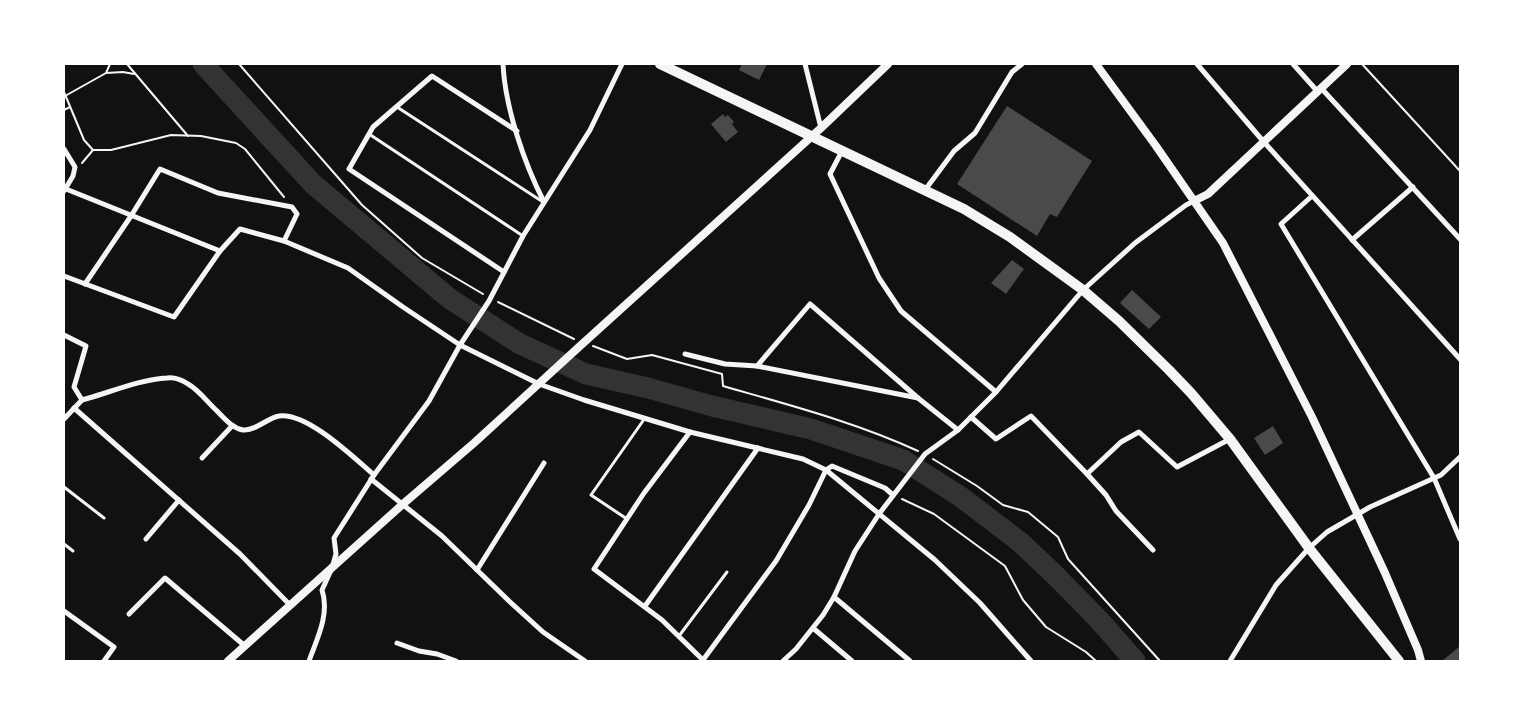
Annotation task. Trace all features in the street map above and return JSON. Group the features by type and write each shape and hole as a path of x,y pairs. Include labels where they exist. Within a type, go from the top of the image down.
{"main road":[{"path":"660,64 964,209 1010,237 1083,290 1119,321 1191,393 1230,439 1309,548 1399,661"}],"street":[{"path":"502,64 506,92 517,131 533,181 544,202"},
{"path":"309,661 321,628 326,601 322,590 336,554 334,538 372,477 429,401 461,344 489,301 523,236 590,130 622,64"},
{"path":"805,64 821,128"},
{"path":"228,661 474,443 821,128 888,64"},
{"path":"925,190 954,151 975,132 1012,72 1022,64"},
{"path":"1096,64 1223,244 1312,417 1385,573 1421,661"},
{"path":"1197,64 1312,196 1460,359"},
{"path":"1293,64 1413,187 1460,239"},
{"path":"784,661 814,628 834,597 855,551 878,514 925,455 958,430 996,392 1083,290 1135,243 1171,216 1208,194 1347,64"},
{"path":"504,272 349,169 373,127 432,76 517,131"},
{"path":"64,149 75,167 73,176 65,190 220,251"},
{"path":"842,151 830,174 879,278 901,311 996,392"},
{"path":"85,284 160,169 218,193 292,207 297,214 284,241"},
{"path":"1352,240 1413,187"},
{"path":"1312,196 1280,224 1434,478 1460,539"},
{"path":"64,276 174,317 220,251 240,229 284,241 348,268 403,307 461,344 584,400 690,432 803,459 826,470 935,560 980,603 1031,661"},
{"path":"757,366 810,304 918,398 958,430"},
{"path":"64,335 86,346 74,387 82,400"},
{"path":"685,354 725,364 757,366 918,398"},
{"path":"64,419 82,400 153,380 168,378 178,379 189,384 232,426 245,430 277,416 289,416 302,420 324,433 372,477 442,536 543,632 585,661"},
{"path":"74,408 240,554 290,605"},
{"path":"971,417 996,439 1031,416 1087,474 1106,495 1116,510 1153,550"},
{"path":"202,458 232,426"},
{"path":"690,432 644,493 594,569 662,620 704,661 776,561 809,505 826,470 832,466 894,493"},
{"path":"1087,474 1121,442 1139,432 1177,467 1230,439"},
{"path":"644,606 758,448"},
{"path":"1230,661 1276,585 1309,548 1327,532 1370,506 1441,475 1460,457"},
{"path":"477,570 544,463"},
{"path":"146,539 179,500"},
{"path":"129,614 164,578 245,646"},
{"path":"834,597 910,661"},
{"path":"64,611 114,648 104,661"},
{"path":"814,628 852,661"},
{"path":"397,643 456,661"}],"lane":[{"path":"397,107 544,202"},
{"path":"370,134 523,236"},
{"path":"627,519 591,495 645,417"},
{"path":"64,486 104,518"},
{"path":"64,544 73,551"},
{"path":"679,636 727,572"}],"path":[{"path":"106,73 110,64"},
{"path":"127,64 188,136"},
{"path":"239,64 362,205 422,258 485,295"},
{"path":"1362,64 1460,171"},
{"path":"66,96 106,73 123,72 135,74"},
{"path":"64,92 84,140 93,150 111,150 172,135 201,136 236,143 245,149 292,207"},
{"path":"64,110 70,107"},
{"path":"75,167 83,162 93,150"},
{"path":"496,301 581,344 627,359 652,355 722,374 723,386 836,418 887,436 925,455 977,486 1003,505 1028,512 1058,537 1068,559 1160,661"},
{"path":"894,493 934,514 1005,566 1023,600 1046,627 1086,652 1096,661"}],"building":[{"path":"742,64 767,64 759,80 739,70"},
{"path":"1007,106 1092,161 1057,217 1050,214 1037,236 957,184"},
{"path":"723,114 725,117 728,115 734,122 732,124 738,132 726,142 711,124"},
{"path":"1012,260 1024,269 1006,294 991,283"},
{"path":"1132,290 1161,317 1149,329 1120,303"},
{"path":"1273,426 1283,443 1265,455 1254,438"},
{"path":"1460,646 1460,661 1442,661"}],"waterway":[{"path":"203,64 313,184 450,299 520,344 586,374 811,429 903,460 961,497 1020,542 1100,621 1135,661"}]}
